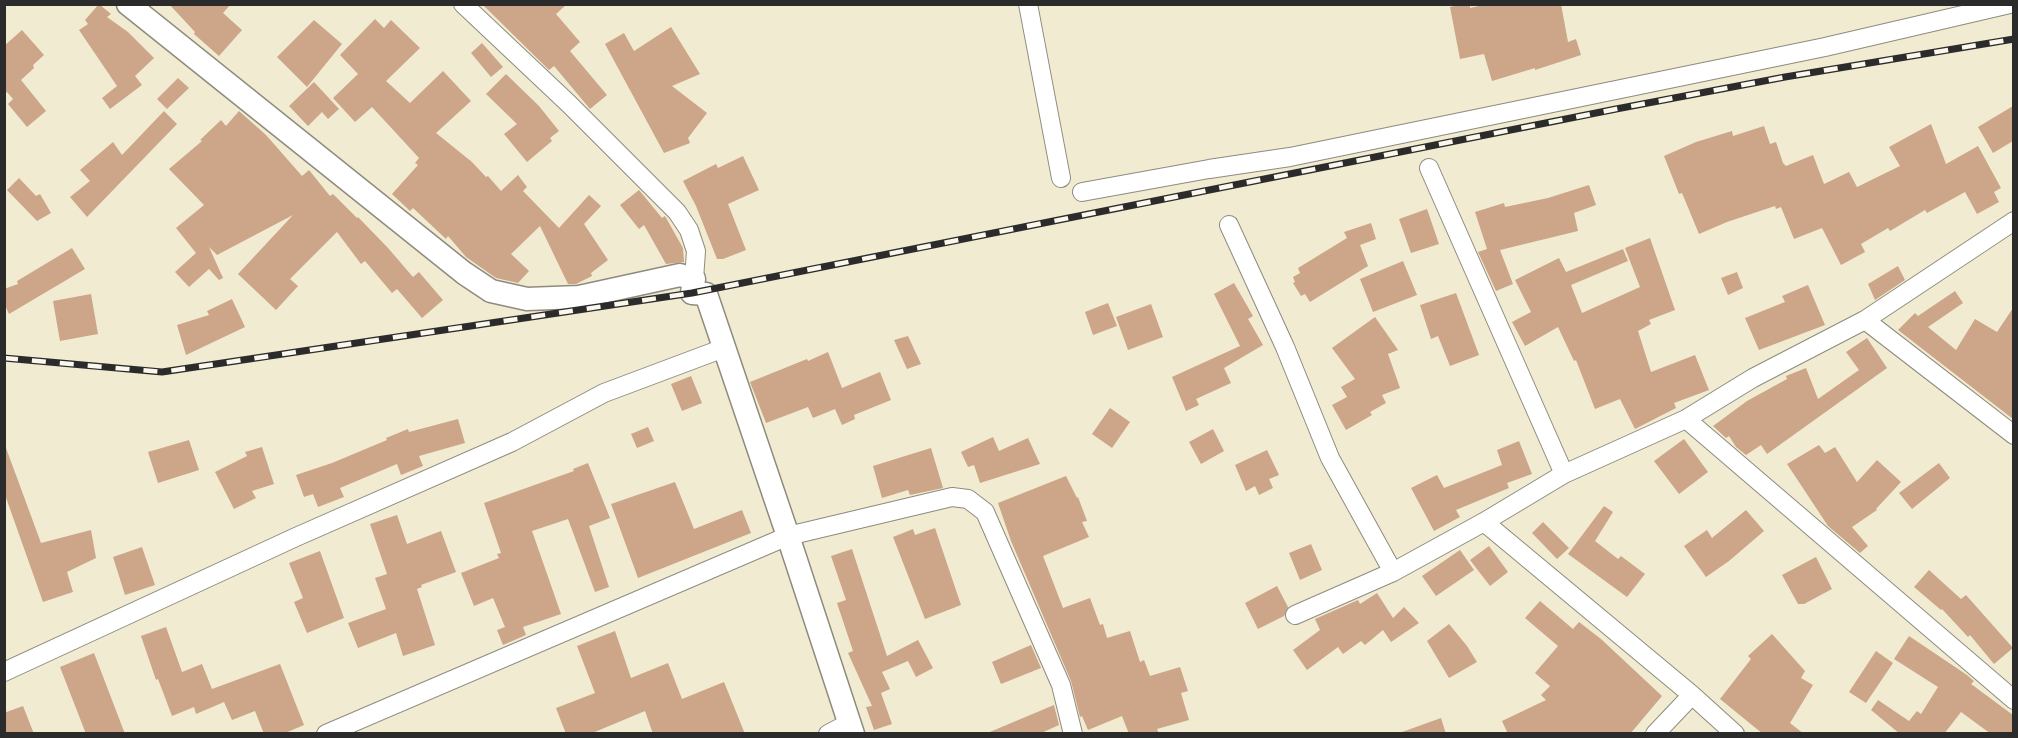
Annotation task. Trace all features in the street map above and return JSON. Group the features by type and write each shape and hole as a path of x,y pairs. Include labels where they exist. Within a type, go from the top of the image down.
{"street":[{"path":"128,4 464,273 491,291 527,299 579,297 680,275 694,279"},
{"path":"463,4 569,104 677,212 689,230 696,251 692,293 706,294 851,728 828,734"},
{"path":"1028,4 1061,178"},
{"path":"1082,192 1314,153 1803,52 2010,4"},
{"path":"1429,168 1563,474"},
{"path":"1295,615 1393,572 1484,522 1563,474 1686,419 1753,378 1865,320 2013,221"},
{"path":"1229,225 1285,347 1330,458 1393,572"},
{"path":"1865,320 2013,435"},
{"path":"4,672 296,537 513,442 604,393 724,348"},
{"path":"1686,419 2013,700"},
{"path":"326,734 788,536 952,497 968,499 985,512 1060,685 1073,734"},
{"path":"1484,522 1692,695 1735,734"},
{"path":"1655,734 1692,695"}],"building":[{"path":"99,4 111,14 107,17 128,32 154,58 135,76 142,85 110,109 102,98 117,86 79,30 88,24 85,20"},
{"path":"169,4 231,4 223,13 242,30 219,56 194,34 195,32"},
{"path":"482,4 567,4 556,14 580,42 570,51 607,95 590,109 554,66 549,70"},
{"path":"1470,4 1470,8 1488,4 1561,4 1568,42 1576,39 1581,55 1492,81 1484,54 1460,59 1450,7"},
{"path":"375,19 384,28 391,20 420,48 386,81 410,103 443,71 471,101 436,133 472,162 486,177 488,176 501,191 518,175 527,187 523,191 559,228 589,195 601,206 584,224 608,260 591,273 592,276 576,284 568,284 540,226 511,254 529,271 518,283 496,278 466,257 448,236 446,239 413,208 410,211 392,194 418,165 415,163 419,158 372,107 355,122 333,98 358,74 340,55"},
{"path":"314,20 342,44 307,87 277,57"},
{"path":"671,27 700,74 672,86 707,113 688,138 690,143 664,153 605,44 624,33 634,51"},
{"path":"22,30 44,55 21,80 46,111 27,127 8,104 13,99 7,92 4,94 4,46"},
{"path":"482,43 503,67 491,77 471,53"},
{"path":"506,74 539,106 559,131 550,138 552,141 527,162 504,134 517,124 486,94"},
{"path":"178,78 189,88 167,109 157,99"},
{"path":"314,82 339,109 328,119 322,112 308,126 289,106"},
{"path":"2013,106 2013,141 1993,153 1978,127"},
{"path":"164,111 177,124 87,217 70,197 90,181 80,170 113,142 122,155"},
{"path":"239,111 266,135 302,176 309,170 330,196 333,194 358,217 413,277 419,272 443,300 422,318 397,289 392,293 365,261 361,264 337,232 290,279 298,286 276,310 238,274 293,215 217,255 209,247 223,278 219,280 209,269 189,287 175,272 196,253 176,228 204,205 169,169 202,141 200,140 221,120 226,126"},
{"path":"1931,124 1946,164 1978,146 2001,188 1994,192 1999,202 1977,214 1965,192 1927,213 1925,210 1890,231 1888,228 1861,244 1865,252 1841,265 1822,228 1794,239 1781,207 1776,209 1775,206 1699,234 1682,193 1679,194 1664,156 1696,142 1732,131 1733,136 1764,126 1770,144 1776,142 1786,166 1813,155 1824,184 1849,172 1857,187 1900,166 1889,147"},
{"path":"743,156 759,190 728,204 746,250 717,259 696,206 683,181 716,164 718,168"},
{"path":"19,178 36,196 40,194 51,213 37,221 7,190"},
{"path":"1589,185 1596,205 1574,213 1578,231 1500,250 1513,284 1496,291 1478,252 1487,249 1475,212 1504,203 1505,207 1548,198"},
{"path":"639,190 662,218 665,216 683,248 684,262 666,264 644,225 639,229 620,205"},
{"path":"1427,209 1439,244 1411,253 1399,219"},
{"path":"1371,223 1376,239 1360,245 1368,266 1310,302 1305,294 1301,296 1293,283 1295,282 1293,277 1300,273 1298,268 1347,238 1344,232"},
{"path":"1650,238 1675,310 1649,320 1651,324 1638,331 1651,372 1695,355 1709,390 1674,403 1676,408 1635,429 1620,399 1595,409 1576,360 1574,361 1558,327 1525,346 1512,322 1531,312 1515,280 1559,258 1566,272 1623,249 1628,261 1571,285 1582,313 1640,287 1625,248"},
{"path":"72,248 85,269 9,314 4,303 4,289 18,284 17,281"},
{"path":"1403,261 1417,295 1373,312 1360,279"},
{"path":"1898,266 1905,280 1875,300 1868,284"},
{"path":"1737,272 1743,288 1728,295 1721,278"},
{"path":"1234,283 1253,316 1248,319 1263,345 1224,368 1231,383 1196,399 1199,405 1186,411 1172,377 1240,346 1214,294"},
{"path":"1808,285 1825,325 1759,350 1745,318 1785,302 1782,296"},
{"path":"1955,291 1963,303 1928,327 1956,350 1975,319 1997,332 2013,308 2013,419 1898,330 1915,313 1918,316"},
{"path":"1456,293 1479,355 1450,366 1438,336 1431,339 1420,305"},
{"path":"91,294 98,334 60,341 53,301"},
{"path":"232,299 245,327 186,355 177,325 209,315 207,311"},
{"path":"1108,303 1117,326 1093,335 1085,312"},
{"path":"1151,304 1163,337 1128,350 1116,317"},
{"path":"1375,317 1398,350 1388,354 1400,388 1382,395 1386,403 1370,412 1372,415 1346,430 1332,405 1347,397 1341,387 1355,379 1332,348"},
{"path":"908,336 921,364 907,369 894,340"},
{"path":"1867,338 1887,368 1767,454 1761,445 1746,455 1736,447 1729,436 1726,438 1713,426 1747,401 1787,379 1786,376 1806,368 1818,399 1859,370 1846,352"},
{"path":"828,352 842,388 880,372 891,400 854,415 855,419 842,425 835,409 813,418 808,407 766,423 750,382"},
{"path":"691,376 702,403 682,411 671,384"},
{"path":"1110,408 1130,422 1112,448 1092,434"},
{"path":"458,419 465,443 419,456 423,466 401,475 397,464 340,488 344,497 318,507 313,494 304,497 296,475 332,463 408,429 409,432"},
{"path":"648,427 654,441 637,448 631,434"},
{"path":"1213,429 1224,451 1201,464 1189,442"},
{"path":"993,437 999,451 1028,438 1040,464 980,483 974,465 968,467 961,452"},
{"path":"1684,439 1708,472 1679,494 1654,461"},
{"path":"189,440 199,470 158,483 148,452"},
{"path":"1519,441 1532,474 1507,483 1509,488 1456,510 1460,517 1434,531 1411,488 1437,475 1444,488 1502,465 1497,450"},
{"path":"1819,445 1825,453 1835,447 1857,482 1877,460 1901,482 1877,510 1852,527 1868,546 1860,553 1828,526 1787,464"},
{"path":"262,447 274,484 252,491 256,498 234,509 215,472 247,456 245,452"},
{"path":"4,448 6,448 41,543 91,530 96,558 67,572 73,592 43,602 4,492"},
{"path":"931,448 943,488 910,495 908,490 882,498 873,466"},
{"path":"1267,450 1279,475 1269,479 1273,488 1259,495 1255,486 1246,491 1235,465"},
{"path":"588,463 610,518 589,526 609,587 595,592 568,519 532,531 561,614 523,627 526,635 503,645 497,630 505,627 493,598 474,606 461,573 499,558 497,554 501,553 484,503 574,471 573,469"},
{"path":"1939,463 1950,478 1912,509 1899,493"},
{"path":"1066,476 1078,497 1087,521 1082,522 1089,537 1043,556 1063,608 1090,598 1107,638 1130,631 1140,662 1144,660 1150,676 1180,667 1188,691 1181,693 1189,720 1157,729 1159,734 1129,734 1122,716 1088,730 1082,716 1080,717 1071,681 1011,541 998,503"},
{"path":"675,482 694,529 742,510 751,533 638,578 611,504"},
{"path":"1604,506 1613,512 1595,541 1618,559 1621,556 1645,574 1627,597 1568,554"},
{"path":"1746,510 1764,531 1706,577 1684,546 1707,530 1712,538"},
{"path":"397,515 407,544 441,531 456,572 421,585 422,587 417,589 435,645 403,656 396,633 358,648 348,623 386,609 375,578 387,574 370,524"},
{"path":"1543,522 1569,548 1557,559 1532,533"},
{"path":"935,528 961,605 925,619 893,537 913,529 915,535"},
{"path":"1311,544 1322,570 1300,580 1289,553"},
{"path":"1489,546 1508,572 1490,586 1470,560"},
{"path":"142,547 155,585 125,595 113,557"},
{"path":"852,549 887,656 918,640 933,668 916,677 908,661 882,672 890,689 881,693 892,724 874,730 866,707 872,706 848,653 853,651 837,603 846,600 831,556"},
{"path":"1460,550 1474,570 1436,596 1422,576"},
{"path":"320,551 344,618 307,633 294,602 303,598 289,563"},
{"path":"1816,557 1832,589 1804,604 1798,604 1782,575"},
{"path":"1929,570 1961,599 1966,595 2013,648 1994,664 1970,635 1968,637 1942,609 1914,587"},
{"path":"1277,586 1288,607 1284,616 1258,629 1245,603"},
{"path":"1377,593 1393,618 1404,607 1419,623 1391,642 1383,630 1365,645 1361,641 1343,654 1338,647 1307,670 1293,650 1320,630 1315,619 1358,600 1360,604"},
{"path":"1540,601 1573,629 1579,622 1601,639 1662,696 1630,734 1508,734 1502,721 1546,700 1541,695 1550,686 1535,673 1558,646 1525,618"},
{"path":"1449,624 1477,662 1449,678 1427,641"},
{"path":"166,627 182,672 202,664 212,689 280,664 304,725 283,734 264,734 255,711 232,720 224,702 196,714 194,707 172,716 158,679 156,680 141,636"},
{"path":"615,631 631,678 668,663 682,699 724,682 745,734 653,734 645,711 590,734 566,734 556,708 595,693 577,646"},
{"path":"1772,634 1805,671 1801,678 1813,685 1790,723 1804,734 1763,734 1720,699 1751,659 1748,656"},
{"path":"1909,636 1967,675 1974,681 1971,684 2013,715 2013,734 1991,734 1961,712 1944,734 1900,734 1871,710 1878,700 1909,721 1917,711 1921,714 1938,687 1894,659"},
{"path":"1031,645 1041,668 1001,684 992,662"},
{"path":"1876,651 1893,663 1866,703 1849,692"},
{"path":"94,653 125,734 86,734 60,667"},
{"path":"1054,705 1059,725 1039,734 985,734"},
{"path":"23,706 34,734 4,734 4,713"},
{"path":"1441,718 1446,734 1403,734 1402,732"}],"railway":[{"path":"4,358 162,372 692,293 1616,109 1785,77 2014,39"}]}
